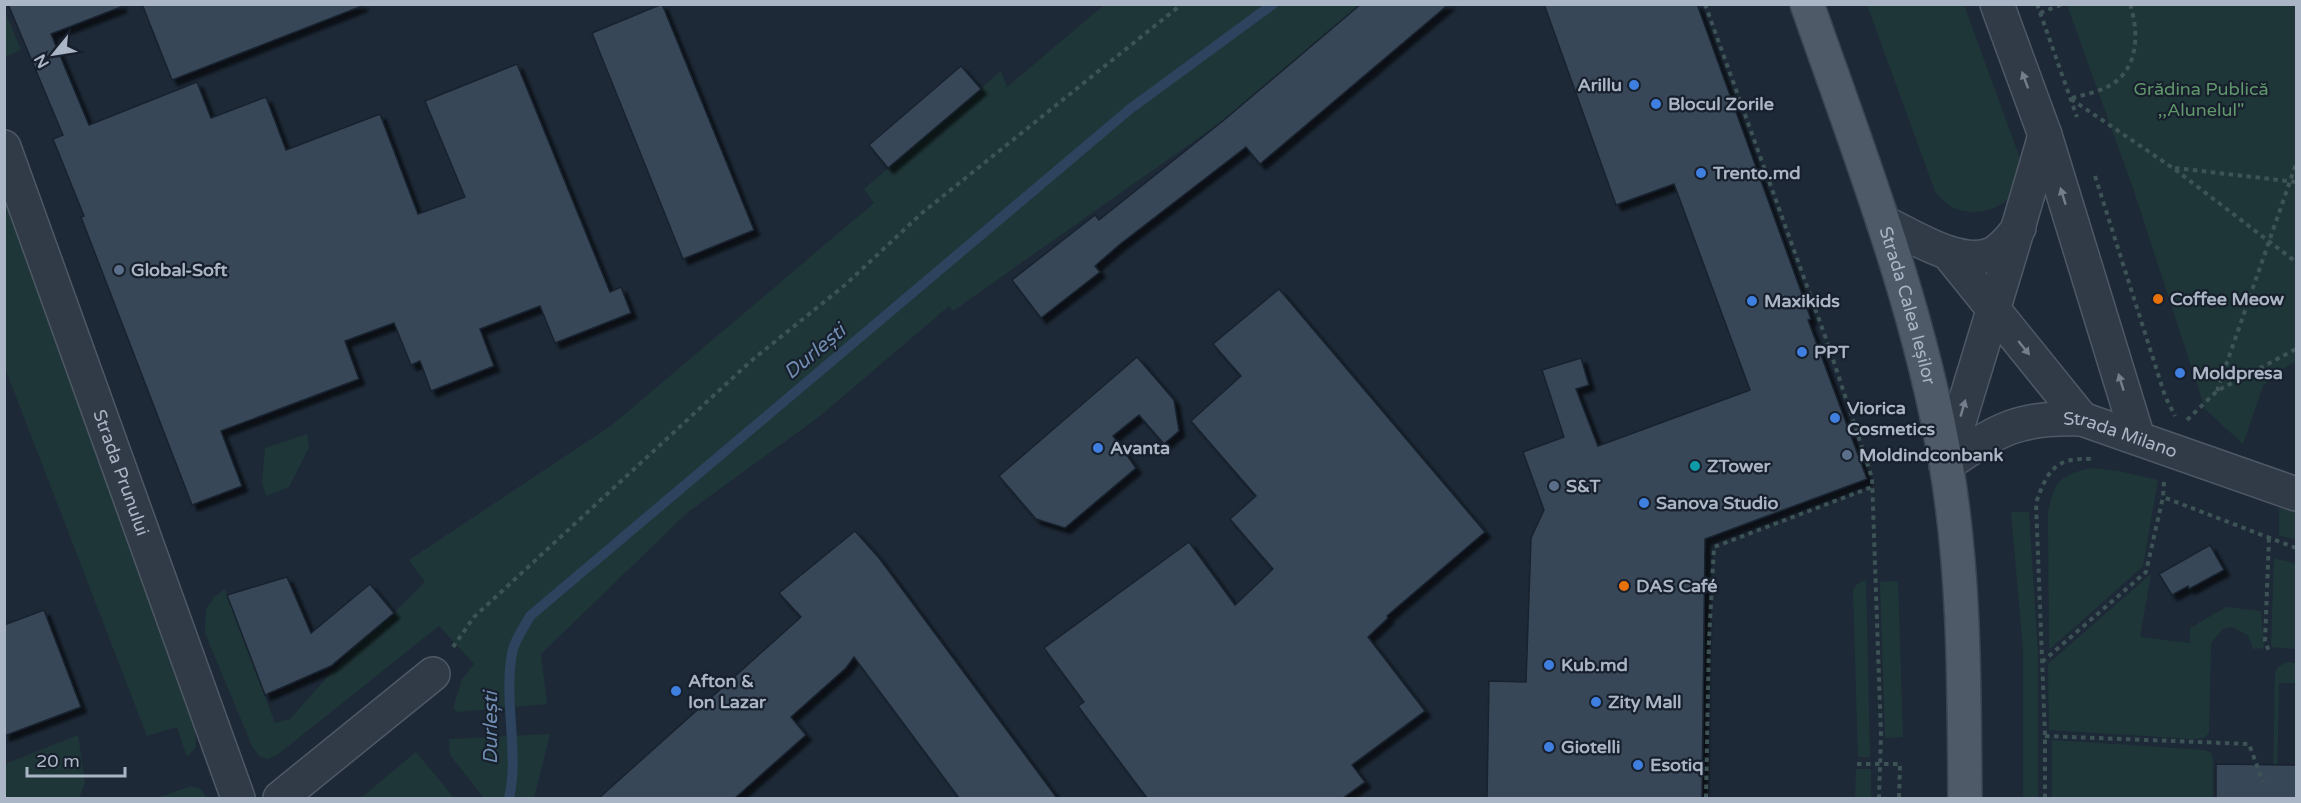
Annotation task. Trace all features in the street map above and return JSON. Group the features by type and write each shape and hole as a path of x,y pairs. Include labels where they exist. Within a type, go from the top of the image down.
{"main road":[{"name":"Strada Calea Ieșilor","path":"1807,4 1883,222 1915,327 1946,465 1959,580 1964,680 1965,798"}],"street":[{"path":"1997,4 2044,135 2138,438"},
{"path":"1946,465 1992,309 2019,228 2044,135"},
{"name":"Strada Prunului","path":"4,147 238,798"},
{"path":"1883,222 1948,253 1981,257 1993,253 2008,242 2019,228"},
{"path":"1948,253 2082,419"},
{"name":"Strada Milano","path":"1946,465 2010,426 2052,418 2082,419 2296,494"},
{"path":"280,798 433,674"}],"path":[{"path":"433,674 474,617 751,362 845,285 922,213 1182,4"},
{"path":"1705,4 1829,347 1872,478 1879,798"},
{"path":"2037,4 2078,122"},
{"path":"2040,13 2063,4"},
{"path":"2071,99 2101,89 2118,80 2127,69 2133,59 2136,44 2130,4"},
{"path":"2071,99 2173,168 2296,262"},
{"path":"2217,392 2296,164"},
{"path":"2092,167 2165,396 2177,419"},
{"path":"2173,168 2296,182"},
{"path":"2181,426 2217,392 2296,349"},
{"path":"2045,798 2045,736 2036,503 2045,476 2058,464 2080,458 2100,460"},
{"path":"2042,662 2146,572 2163,497 2165,476"},
{"path":"1706,798 1709,640 1714,547 1872,487"},
{"path":"2163,497 2296,548"},
{"path":"2269,538 2265,641 2270,654"},
{"path":"2045,736 2249,744 2263,782"},
{"path":"1857,764 1900,764 1899,798"}],"green space":[{"path":"1104,5 1361,5 1224,120 953,311 949,306 820,416 688,512 541,654 547,704 458,712 453,709 462,679 474,664 439,626 277,755 267,759 259,756 252,746 205,633 206,610 215,596 225,589 275,723 290,719 355,646 394,613 425,582 409,560 612,425 874,203 864,189 1001,71 1007,87"},
{"path":"1867,5 1964,5 2020,158 2017,187 2003,203 1983,211 1962,211 1947,204 1935,191"},
{"name":"Grădina Publică ,,Alunelul\"","path":"2067,5 2296,5 2296,361 2279,371 2263,386 2243,444 2205,409 2135,194"},
{"path":"4,9 21,50 5,57 4,57"},
{"path":"4,191 195,723 196,747 187,757 177,727 147,736 5,368"},
{"path":"307,434 309,447 289,487 266,496 262,483 265,448"},
{"path":"2091,468 2118,471 2158,480 2143,566 2049,650 2048,512 2050,502 2060,481 2072,474"},
{"path":"2279,507 2296,513 2296,540 2279,535"},
{"path":"2011,512 2029,512 2038,654 2038,798 2023,798 2023,650"},
{"path":"2274,558 2296,564 2296,649 2271,647"},
{"path":"2151,574 2140,637 2190,643 2190,628 2226,607 2261,611 2264,648 2253,649 2248,635 2231,627 2223,629 2211,643 2209,733 2204,738 2192,739 2049,730 2048,664"},
{"path":"1866,580 1870,757 1858,757 1853,591 1857,584"},
{"path":"1898,581 1903,737 1885,738 1880,582"},
{"path":"2286,662 2296,663 2296,683 2279,683 2277,782 2273,782 2275,674 2278,667"},
{"path":"550,734 534,798 484,798 450,755 449,739"},
{"path":"78,735 85,783 79,798 5,798 5,764"},
{"path":"2052,740 2205,750 2213,757 2213,798 2052,798"},
{"path":"416,752 454,798 361,798"},
{"path":"1856,769 1871,769 1871,798 1855,798"},
{"path":"191,786 201,789 206,798 157,798"}],"building":[{"path":"8,4 121,4 121,7 51,34 89,125 197,82 211,118 266,97 286,150 380,114 418,214 465,197 425,101 517,64 610,292 621,287 631,313 555,343 540,306 480,329 494,366 431,391 420,361 411,365 394,323 345,341 359,379 221,431 242,486 192,505 53,139 63,135"},
{"path":"142,4 362,4 362,6 172,80"},
{"path":"662,4 754,230 683,259 592,33"},
{"path":"1361,4 1449,4 1260,164 1246,147 1119,245 1095,266 1100,272 1041,318 1012,280 1095,215 1099,220 1224,120"},
{"path":"1544,4 1697,4 1811,319 1808,320 1867,479 1705,539 1702,798 1487,798 1489,681 1526,682 1531,538 1544,510 1523,452 1564,437 1542,370 1581,358 1589,385 1576,389 1598,446 1750,390 1674,184 1616,205"},
{"path":"961,66 981,89 888,168 869,145"},
{"path":"1279,289 1485,532 1387,616 1388,618 1368,637 1425,711 1352,765 1365,782 1343,798 1147,798 1078,706 1084,702 1044,648 1189,542 1235,605 1273,569 1230,519 1256,496 1191,421 1241,376 1213,344"},
{"path":"1137,357 1174,400 1179,431 1164,444 1139,415 1113,436 1136,468 1065,528 1036,519 999,476"},
{"path":"855,531 879,558 1057,798 959,798 854,657 846,668 791,717 806,735 735,798 599,798 801,617 779,593"},
{"path":"2210,545 2224,570 2189,589 2188,586 2172,595 2159,574"},
{"path":"287,577 311,633 370,584 394,613 331,666 265,695 227,595"},
{"path":"44,610 81,707 4,736 4,625"},
{"path":"2216,764 2296,765 2296,798 2216,798"}],"waterway":[{"name":"Durlești","path":"509,798 513,762 510,667 514,645 530,616 1130,109 1273,4"}],"place":[{"name":"Arillu","path":"1634,85"},
{"name":"Blocul Zorile","path":"1656,104"},
{"name":"Trento.md","path":"1701,173"},
{"name":"Global-Soft","path":"119,270"},
{"name":"Coffee Meow","path":"2158,299"},
{"name":"Maxikids","path":"1752,301"},
{"name":"PPT","path":"1802,352"},
{"name":"Moldpresa","path":"2180,373"},
{"name":"Viorica Cosmetics","path":"1835,418"},
{"name":"Avanta","path":"1098,448"},
{"name":"Moldindconbank","path":"1847,455"},
{"name":"ZTower","path":"1695,466"},
{"name":"S&T","path":"1554,486"},
{"name":"Sanova Studio","path":"1644,503"},
{"name":"DAS Café","path":"1624,586"},
{"name":"Kub.md","path":"1549,665"},
{"name":"Afton & Ion Lazar","path":"676,691"},
{"name":"Zity Mall","path":"1596,702"},
{"name":"Giotelli","path":"1549,747"},
{"name":"Esotiq","path":"1638,765"}]}
